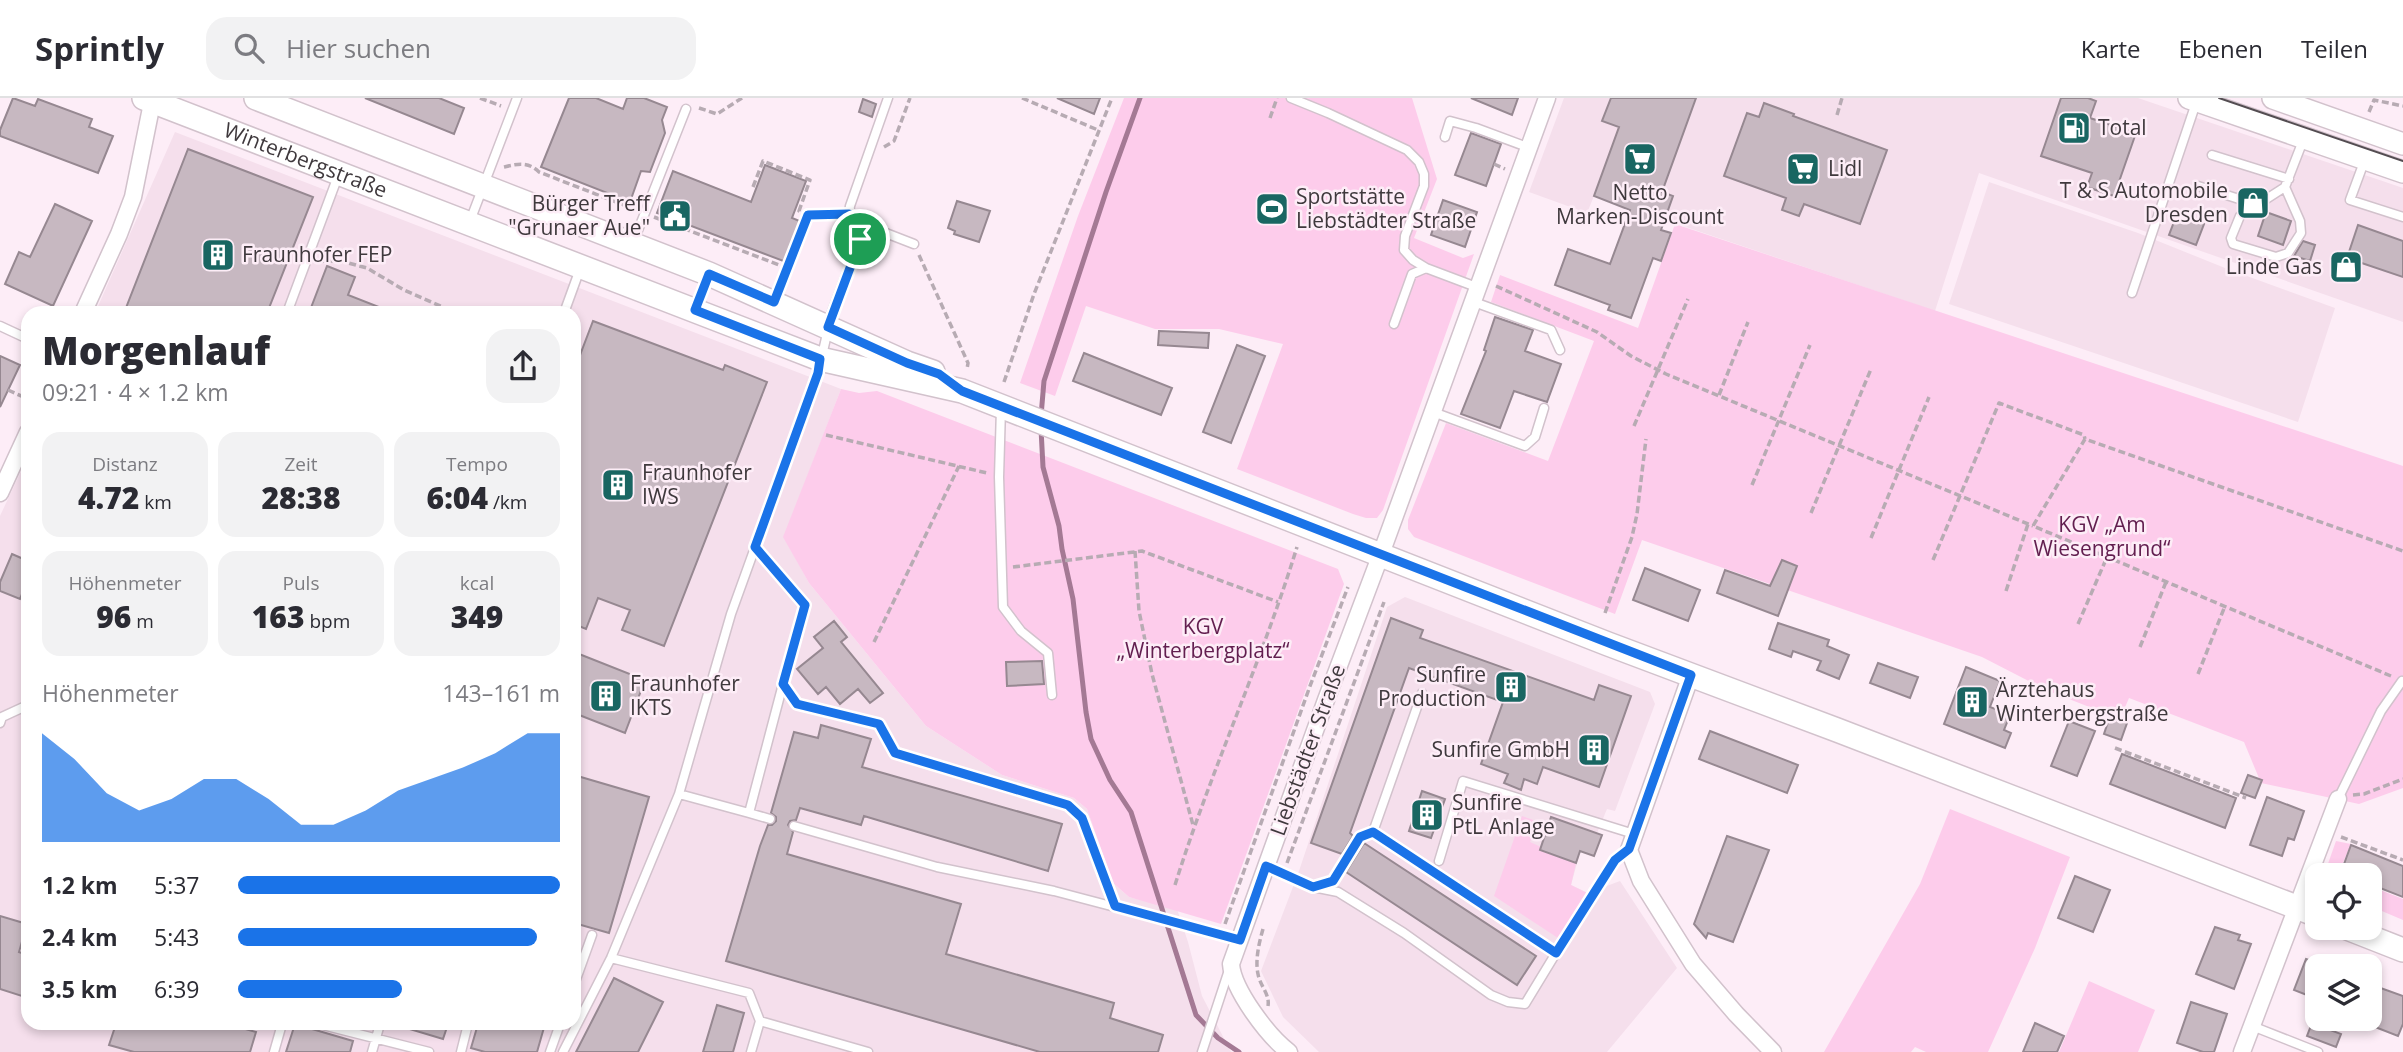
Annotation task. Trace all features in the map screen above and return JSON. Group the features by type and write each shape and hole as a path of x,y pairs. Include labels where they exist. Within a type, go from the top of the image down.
{"main road":[{"name":"Winterbergstraße","path":"256,98 709,274 907,363 965,380 1001,406 2305,910"},
{"name":"Winterbergstraße","path":"149,99 820,359 965,380"},
{"path":"2378,940 2403,950"}],"street":[{"name":"Liebstädter Straße","path":"1231,964 1547,98"},
{"path":"2273,98 2403,144"},
{"path":"86,306 130,207 143,153 149,99"},
{"path":"2193,99 2403,172"},
{"path":"0,493 21,447"},
{"path":"1691,675 1632,842 1641,881 1693,964 1773,1052"},
{"path":"2318,863 2326,831 2339,797"},
{"path":"2242,1052 2305,915"},
{"path":"1231,964 1232,974 1258,1019 1289,1052"}],"lane":[{"path":"469,223 517,98"},
{"path":"1291,98 1407,150 1419,162 1424,174 1424,186 1405,236 1405,250 1413,260 1426,268 1551,330 1560,350"},
{"path":"887,99 849,214 866,225 914,243"},
{"path":"2132,293 2193,99"},
{"path":"633,244 686,109"},
{"path":"1445,137 1450,121 1530,148"},
{"path":"2287,183 2300,221 2301,233 2288,253 2276,257 2233,244 2231,238 2240,216 2287,183 2304,138"},
{"path":"2212,155 2287,183"},
{"path":"2365,159 2350,200 2403,217"},
{"path":"290,306 339,173"},
{"path":"2198,186 2258,205"},
{"path":"581,1017 611,958 679,794 731,614 818,373 828,327 866,225"},
{"path":"567,306 581,267"},
{"path":"1394,324 1412,274 1426,268"},
{"path":"695,310 709,274"},
{"path":"0,326 21,335"},
{"path":"1001,406 999,477 1003,607 1021,631 1048,653 1052,695"},
{"path":"1433,412 1525,446 1535,437 1544,408"},
{"path":"749,813 805,605 755,547"},
{"path":"2339,797 2381,711 2402,681"},
{"path":"783,684 797,704 879,724 895,753 1068,805 1082,818 1115,906"},
{"path":"1313,887 1333,881 1360,837 1373,832 1422,693"},
{"path":"0,723 2,717 21,708"},
{"path":"1266,866 1313,887 1338,892 1404,933 1491,995 1508,1002 1525,1004 1615,860 1632,842 1463,781 1440,861"},
{"path":"679,794 769,819"},
{"path":"794,826 937,867 1115,906 1240,940"},
{"path":"1373,832 1556,953"},
{"path":"581,966 592,935"},
{"path":"611,958 749,993 760,1021 751,1052"},
{"path":"1204,1048 1231,964"},
{"path":"760,1021 861,1051"},
{"path":"2252,1026 2318,1052"},
{"path":"274,1052 280,1030"},
{"path":"343,1030 429,1052"},
{"path":"372,1052 378,1030"},
{"path":"461,1052 466,1030"},
{"path":"550,1052 558,1030"},
{"path":"563,1052 574,1030"}],"path":[{"path":"480,98 513,110"},
{"path":"686,109 698,108 717,114 742,98"},
{"path":"1022,98 1098,130"},
{"path":"1004,382 1034,294 1112,98"},
{"path":"1270,118 1278,98"},
{"path":"1837,115 1842,98"},
{"path":"2371,108 2375,99 2403,106"},
{"path":"753,187 763,161 810,180 799,211 808,215 849,214"},
{"path":"1494,164 1501,167"},
{"path":"774,302 808,215"},
{"path":"914,243 968,363 965,380"},
{"path":"308,261 341,261 367,268 404,290 440,306"},
{"path":"1496,286 1597,332 1657,370 2402,681"},
{"path":"1634,426 1688,299"},
{"path":"1718,396 1748,322"},
{"path":"1752,485 1810,345"},
{"path":"1811,513 1871,369"},
{"path":"8,390 21,395"},
{"path":"1871,538 1929,397"},
{"path":"1933,560 1999,403 2084,435 2085,439 2403,551"},
{"path":"826,435 999,477"},
{"path":"1605,613 1632,537 1646,439"},
{"path":"2006,591 2030,525 2085,439"},
{"path":"874,642 959,466"},
{"path":"1175,885 1193,827 1279,603 1297,547"},
{"path":"1135,551 1139,611 1152,674 1193,827"},
{"path":"1000,569 1142,551 1279,603"},
{"path":"2078,625 2107,557"},
{"path":"2140,647 2166,582"},
{"path":"1221,935 1348,587"},
{"path":"1282,873 1384,602"},
{"path":"2198,674 2225,606"},
{"path":"2115,748 2246,798"},
{"path":"2339,797 2364,794 2403,779"},
{"path":"2326,831 2403,860"},
{"path":"1258,1019 1267,1008 1269,1000 1258,975 1258,944 1264,926"}],"shaded area":[{"path":"1564,98 2138,98 2403,188 2403,322 1979,173 1935,311 1594,196 1587,213 1529,192"},
{"path":"175,132 841,389 784,537 809,583 926,726 1002,775 1074,798 1087,809 1113,883 1129,897 1177,909 1202,996 1231,1052 0,1052 0,516 21,471 21,1030 581,1030 581,306 98,306"},
{"path":"1989,182 2138,233 2335,308 2298,422 1949,304"},
{"path":"1405,597 1650,692 1655,704 1615,811 1607,809 1597,833 1602,835 1594,856 1580,852 1571,885 1588,893 1620,881 1677,968 1607,1052 1319,1052 1283,1017 1261,971 1299,871 1387,607"}],"green space":[{"name":"Sportstätte Liebstädter Straße","path":"1124,98 1412,98 1437,179 1414,238 1463,258 1474,254 1383,510 1377,518 1353,514 1237,469 1283,344 1219,329 1155,329 1086,306 1055,396 1020,383 1078,216"},
{"name":"KGV „Am Wiesengrund“","path":"1675,224 2403,466 2403,788 2359,804 2261,783 2244,742 2129,698 2120,719 2046,690 1982,657 1642,540 1615,614 1414,537 1408,529 1408,520 1446,423 1548,461 1594,341 1491,302 1500,275 1638,328"},
{"name":"KGV „Winterbergplatz“","path":"841,389 859,393 877,391 1338,569 1344,584 1221,924 1129,897 1113,883 1087,809 1074,798 1002,775 926,726 809,583 783,537"},
{"path":"1950,809 2070,857 2035,948 1988,1052 1926,1052 1915,1047 1911,1052 1824,1052 1920,884"},
{"path":"1522,816 1539,822 1530,842 1541,847 1540,850 1576,863 1571,885 1587,893 1558,938 1494,896"},
{"path":"2336,841 2351,844 2343,863 2328,863"},
{"path":"2382,891 2403,899 2403,920 2382,911"},
{"path":"2089,981 2155,1010 2138,1052 2059,1052"}],"building":[{"path":"13,98 35,106 38,99 92,119 89,127 113,136 98,173 0,136"},
{"path":"365,98 439,98 464,108 454,134"},
{"path":"569,98 596,98 623,109 627,98 644,98 667,107 662,120 665,133 650,172 641,171 630,202 541,167"},
{"path":"1057,98 1100,98 1094,114"},
{"path":"1471,98 1518,98 1512,115"},
{"path":"1611,98 1696,98 1662,192 1673,196 1661,230 1671,233 1661,261 1653,258 1631,318 1608,310 1610,305 1555,285 1568,249 1610,264 1630,210 1594,196 1619,127 1602,121"},
{"path":"2061,98 2088,98 2096,101 2090,118 2136,133 2114,196 2087,187 2092,173 2041,156"},
{"path":"863,99 876,104 872,117 859,112"},
{"name":"Lidl","path":"1764,103 1887,150 1860,224 1804,204 1799,216 1782,210 1786,198 1724,176 1747,113 1759,117"},
{"path":"1471,133 1501,144 1486,186 1455,175"},
{"name":"Fraunhofer FEP","path":"188,149 313,197 270,306 127,306"},
{"path":"765,165 806,181 792,218 802,222 786,262 657,213 673,171 751,202"},
{"path":"1443,200 1477,212 1465,247 1431,235"},
{"path":"957,201 990,211 979,242 954,234 955,231 948,228"},
{"path":"55,204 92,221 53,306 5,284 19,252 30,257"},
{"path":"2266,212 2291,221 2283,245 2258,236"},
{"path":"2177,214 2204,224 2196,245 2169,235"},
{"path":"2358,225 2403,241 2403,277 2347,258"},
{"path":"2303,241 2315,245 2310,261 2294,256"},
{"name":"Fraunhofer FEP","path":"327,266 355,277 348,295 376,306 312,306"},
{"path":"1495,317 1533,330 1525,351 1561,364 1547,402 1514,391 1500,428 1461,414 1486,351 1484,350"},
{"path":"593,321 723,370 725,365 767,382 664,646 622,630 630,610 598,598 586,629 581,627 581,353"},
{"path":"1159,331 1209,333 1208,348 1158,345"},
{"path":"1237,345 1265,356 1231,443 1203,432"},
{"path":"1084,353 1172,388 1161,415 1073,381"},
{"path":"0,356 20,365 0,407"},
{"path":"12,554 21,558 20,599 0,591 0,582"},
{"path":"1782,560 1797,566 1778,616 1717,593 1725,570 1770,586"},
{"path":"1645,568 1700,590 1688,621 1633,600"},
{"path":"1391,618 1423,630 1420,638 1594,700 1599,685 1631,696 1599,787 1543,767 1537,784 1524,779 1521,790 1504,783 1508,774 1481,764 1503,702 1409,668 1350,833 1353,836 1342,854 1311,843"},
{"path":"834,621 847,637 841,642 883,693 870,703 858,689 840,704 826,687 818,694 797,669 823,648 814,637"},
{"path":"1778,623 1829,640 1827,646 1849,655 1839,679 1817,670 1821,661 1793,651 1791,657 1769,649"},
{"name":"Fraunhofer IKTS","path":"581,655 645,680 625,733 581,716"},
{"path":"1042,661 1044,684 1007,686 1006,662"},
{"path":"1878,663 1918,677 1910,698 1870,683"},
{"name":"Ärztehaus Winterbergstraße","path":"1966,667 2000,681 1990,707 2010,715 2004,730 2011,733 2005,748 1944,724"},
{"path":"2110,716 2127,723 2121,740 2104,734"},
{"path":"2069,721 2095,731 2077,776 2051,766"},
{"path":"821,725 871,739 862,767 1062,824 1048,871 864,816 861,825 800,808 796,820 790,821 788,825 793,832 787,854 961,904 946,954 1114,1003 1110,1018 1163,1035 1158,1052 1040,1052 726,961 760,846 768,825 776,821 776,817 771,813 794,732 818,738"},
{"path":"1710,731 1798,765 1787,793 1699,759"},
{"path":"2122,754 2236,798 2225,828 2110,784"},
{"path":"2248,775 2262,780 2255,798 2241,793"},
{"path":"581,777 649,797 609,933 581,925"},
{"name":"Sunfire PtL Anlage","path":"1422,791 1445,799 1431,838 1409,831"},
{"path":"2267,797 2304,811 2294,840 2288,838 2282,856 2250,845"},
{"path":"1551,817 1602,835 1594,856 1580,851 1576,863 1540,850"},
{"path":"1727,836 1769,850 1733,942 1708,933 1706,938 1694,924"},
{"path":"1364,843 1536,956 1517,985 1346,872"},
{"path":"2351,845 2403,866 2403,897 2382,889 2382,863 2344,863"},
{"path":"2075,876 2110,890 2093,932 2058,918"},
{"path":"0,916 21,922 21,996 0,989"},
{"path":"2215,927 2240,935 2238,940 2251,944 2234,989 2196,974"},
{"path":"2305,962 2305,994 2294,990"},
{"path":"614,978 663,1002 638,1052 576,1052"},
{"path":"2382,988 2403,996 2403,1024 2398,1036 2382,1030"},
{"path":"2191,1002 2227,1014 2214,1052 2203,1052 2177,1043"},
{"path":"717,1005 744,1013 733,1052 703,1052"},
{"path":"2035,1023 2064,1036 2057,1052 2023,1052"},
{"path":"114,1030 256,1032 250,1052 134,1052 109,1045"},
{"path":"293,1030 315,1030 353,1041 350,1052 286,1052"},
{"path":"413,1030 446,1030 443,1039"},
{"path":"476,1030 543,1030 537,1052 485,1052 471,1048"},
{"path":"2309,1031 2333,1031 2341,1034 2336,1047 2307,1036"}],"waterway":[{"path":"1041,416 1044,381 1140,98"},
{"path":"1041,429 1043,467 1059,526 1073,599 1091,739 1110,780 1131,812 1196,1015 1218,1038 1239,1052"}],"tram line":[{"path":"2219,98 2403,161"}],"place":[{"name":"Total","path":"2074,128"},
{"name":"Netto Marken-Discount","path":"1640,159"},
{"name":"Lidl","path":"1803,169"},
{"name":"T & S Automobile Dresden","path":"2253,203"},
{"name":"Sportstätte Liebstädter Straße","path":"1272,209"},
{"name":"Bürger Treff \"Grunaer Aue\"","path":"675,216"},
{"name":"Fraunhofer FEP","path":"218,255"},
{"name":"Linde Gas","path":"2346,267"},
{"name":"Fraunhofer IWS","path":"618,485"},
{"name":"Sunfire Production","path":"1511,687"},
{"name":"Fraunhofer IKTS","path":"606,696"},
{"name":"Ärztehaus Winterbergstraße","path":"1972,702"},
{"name":"Sunfire GmbH","path":"1594,750"},
{"name":"Sunfire PtL Anlage","path":"1427,815"}],"route":[{"path":"849,214 866,225 860,239 828,327 907,363 939,374 962,391 1691,675 1629,849 1615,860 1556,953 1373,832 1360,837 1333,881 1313,887 1266,866 1240,940 1115,906 1082,818 1068,805 895,753 879,724 797,704 783,684 805,605 755,547 818,373 820,359 695,310 709,274 774,302 808,215 849,214"}]}
